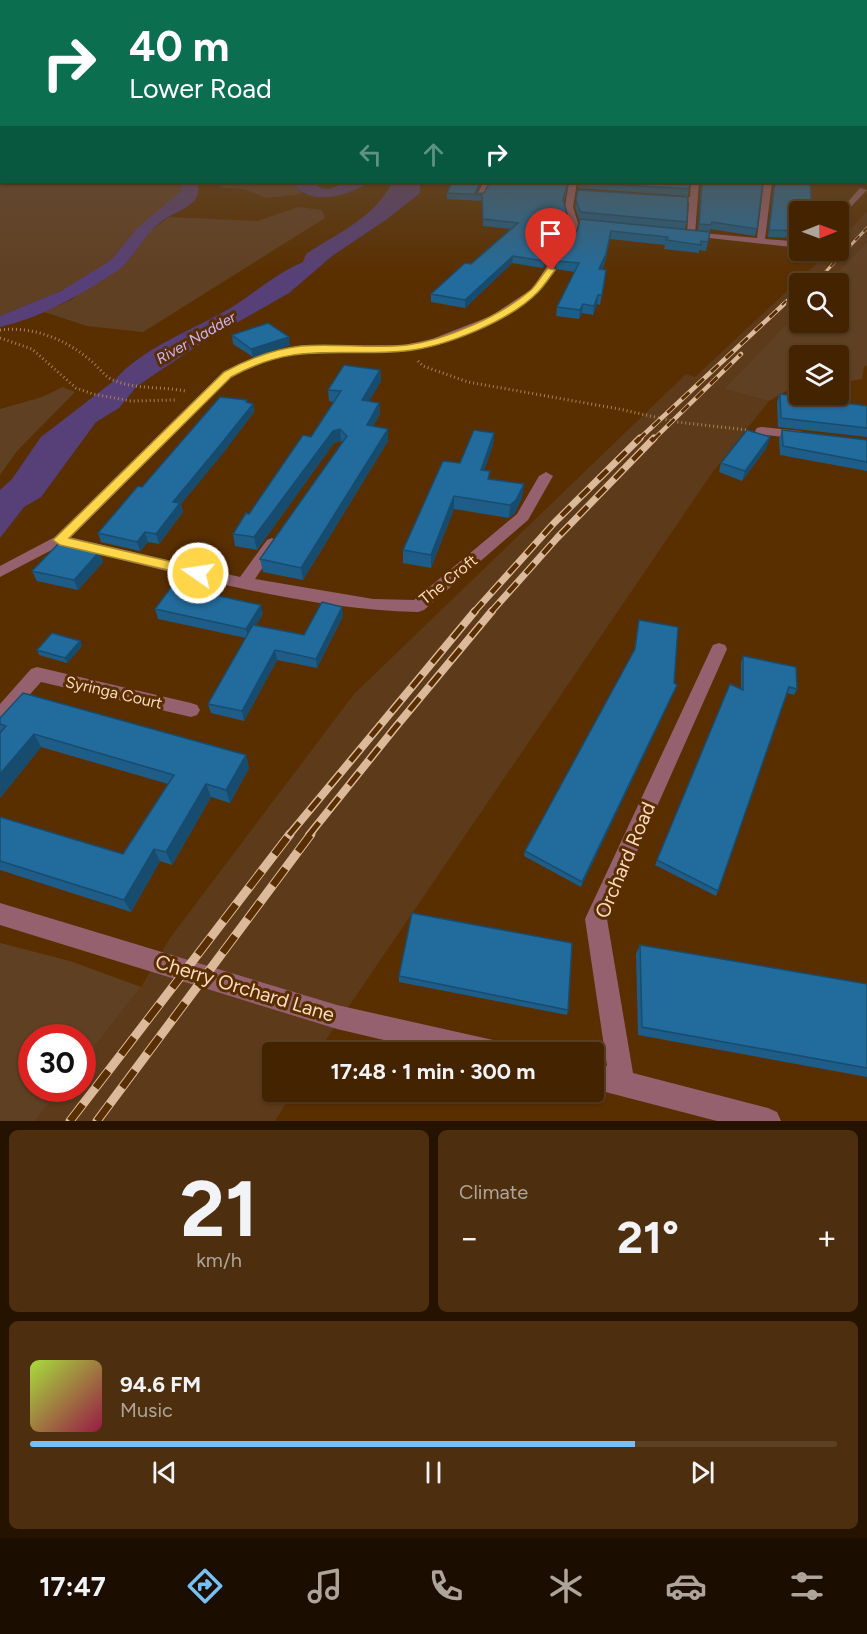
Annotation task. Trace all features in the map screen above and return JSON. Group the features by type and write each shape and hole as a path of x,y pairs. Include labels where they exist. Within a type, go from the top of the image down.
{"street":[{"path":"479,196 487,183"},
{"path":"691,234 695,183"},
{"path":"761,240 768,183"},
{"path":"0,572 60,540 227,374 275,354 302,349 405,348 435,342 495,318 516,305 535,291 551,270 579,223 570,207 576,189"},
{"path":"849,206 863,190"},
{"path":"660,198 693,200"},
{"path":"680,232 789,244"},
{"path":"761,431 808,436"},
{"name":"The Croft","path":"60,540 244,583 373,605 417,606 523,517 546,476"},
{"path":"244,583 278,535"},
{"name":"Orchard Road","path":"622,1083 596,919 719,649"},
{"name":"Syringa Court","path":"0,716 37,674 191,710"},
{"name":"Cherry Orchard Lane","path":"0,914 337,1017 445,1042"},
{"path":"604,1079 768,1121"}],"path":[{"path":"0,330 15,327 43,333 71,346 110,379 140,386 175,388 203,397"},
{"path":"0,338 32,349 76,388 93,394 131,401 164,401 203,397"},
{"path":"405,348 423,366 468,382 619,409 677,422 761,431"}],"shaded area":[{"path":"0,183 181,183 181,189 173,202 139,227 116,255 100,269 58,292 0,316"},
{"path":"217,183 298,183 294,186 302,194 266,198 244,189 222,188"},
{"path":"298,207 322,210 325,218 143,332 87,326 44,312 71,300 138,246 145,235 169,217 258,221"},
{"path":"867,211 867,242 849,260 849,231"},
{"path":"867,242 867,365 864,367 862,379 849,381 849,345 789,345 789,390 769,401 724,389 789,321 789,333 849,333 849,273 837,273"},
{"path":"819,261 848,261 837,273 806,273"},
{"path":"789,289 789,321 724,389 769,401 712,473 324,1042 262,1042 262,1102 287,1102 275,1121 35,1121 50,1102 96,1102 96,1044 141,987 170,938 354,694 686,374 695,377"},
{"path":"63,387 75,392 17,451 0,475 0,409 42,397"},
{"path":"0,943 70,961 141,987 96,1044 96,1024 18,1024 18,1102 50,1102 35,1121 0,1121"}],"water":[{"path":"181,183 197,183 197,197 193,202 156,226 121,268 54,308 0,327 0,316 61,291 113,258 136,229 181,191"},
{"path":"298,183 317,183 315,184 328,189 343,183 366,183 348,192 329,197 311,196 294,186"},
{"name":"River Nadder","path":"391,183 420,183 420,193 387,219 332,256 289,293 203,342 137,386 119,408 96,422 41,497 24,507 0,538 0,490 12,479 41,437 115,380 138,359 229,309 275,277 303,262 306,254 355,223 385,194"}],"building":[{"path":"452,183 480,183 475,194 484,193 489,183 568,183 563,200 568,217 566,228 544,261 513,256 465,300 431,294 465,263 471,264 518,223 483,219 482,195 447,193"},
{"path":"595,183 690,183 689,189"},
{"path":"702,183 763,183 757,229 712,222 711,225 699,224"},
{"path":"775,183 810,183 811,201 789,201 789,231 769,230"},
{"path":"578,190 688,197 687,222 580,212 576,200"},
{"path":"580,219 710,232 708,242 701,241 701,245 666,240 668,237 611,231 606,254 599,269 606,270 602,295 598,295 594,306 583,304 580,310 557,307 579,263 557,261 578,229"},
{"path":"268,323 289,337 251,349 232,335"},
{"path":"344,365 380,370 362,400 379,403 367,425 388,429 301,568 260,559 347,436 340,429 333,431 254,537 233,534 303,435 311,437 341,391 328,390"},
{"path":"780,394 789,395 789,405 849,404 867,406 867,428 781,418"},
{"path":"220,397 247,400 246,402 253,404 173,502 180,503 156,534 145,532 137,542 98,533 138,486 142,487"},
{"path":"474,430 494,433 481,470 490,471 488,479 524,484 516,500 510,505 454,496 431,555 403,550 443,461 460,463"},
{"path":"747,430 770,437 745,471 721,463"},
{"path":"782,430 867,440 867,462 783,446"},
{"path":"59,543 99,552 74,580 32,571"},
{"path":"172,586 261,605 246,629 155,609"},
{"path":"322,602 342,607 316,659 275,650 242,711 208,704 253,625 304,635"},
{"path":"639,620 678,627 674,683 677,685 582,882 525,851 635,649"},
{"path":"52,633 80,641 65,658 37,650"},
{"path":"743,656 796,667 797,689 789,687 718,891 657,860 730,684 743,690"},
{"path":"23,693 246,755 226,790 206,784 166,852 154,849 124,900 0,861 0,817 123,854 174,775 34,734 0,774 0,733 6,726 0,724 0,718"},
{"path":"412,913 572,943 568,1010 399,976"},
{"path":"640,945 867,984 867,1068 642,1027"}],"railway":[{"path":"824,273 867,228"},
{"path":"782,305 789,298"},
{"path":"638,440 784,304"},
{"path":"653,440 741,354"},
{"path":"474,612 554,523 640,438"},
{"path":"491,612 557,538 654,438"},
{"path":"289,835 475,611"},
{"path":"309,835 492,611"},
{"path":"70,1121 290,834"},
{"path":"97,1121 311,834"}],"route":[{"path":"198,573 60,540 227,374 275,354 302,349 405,348 435,342 495,318 516,305 535,291 551,270"}]}
